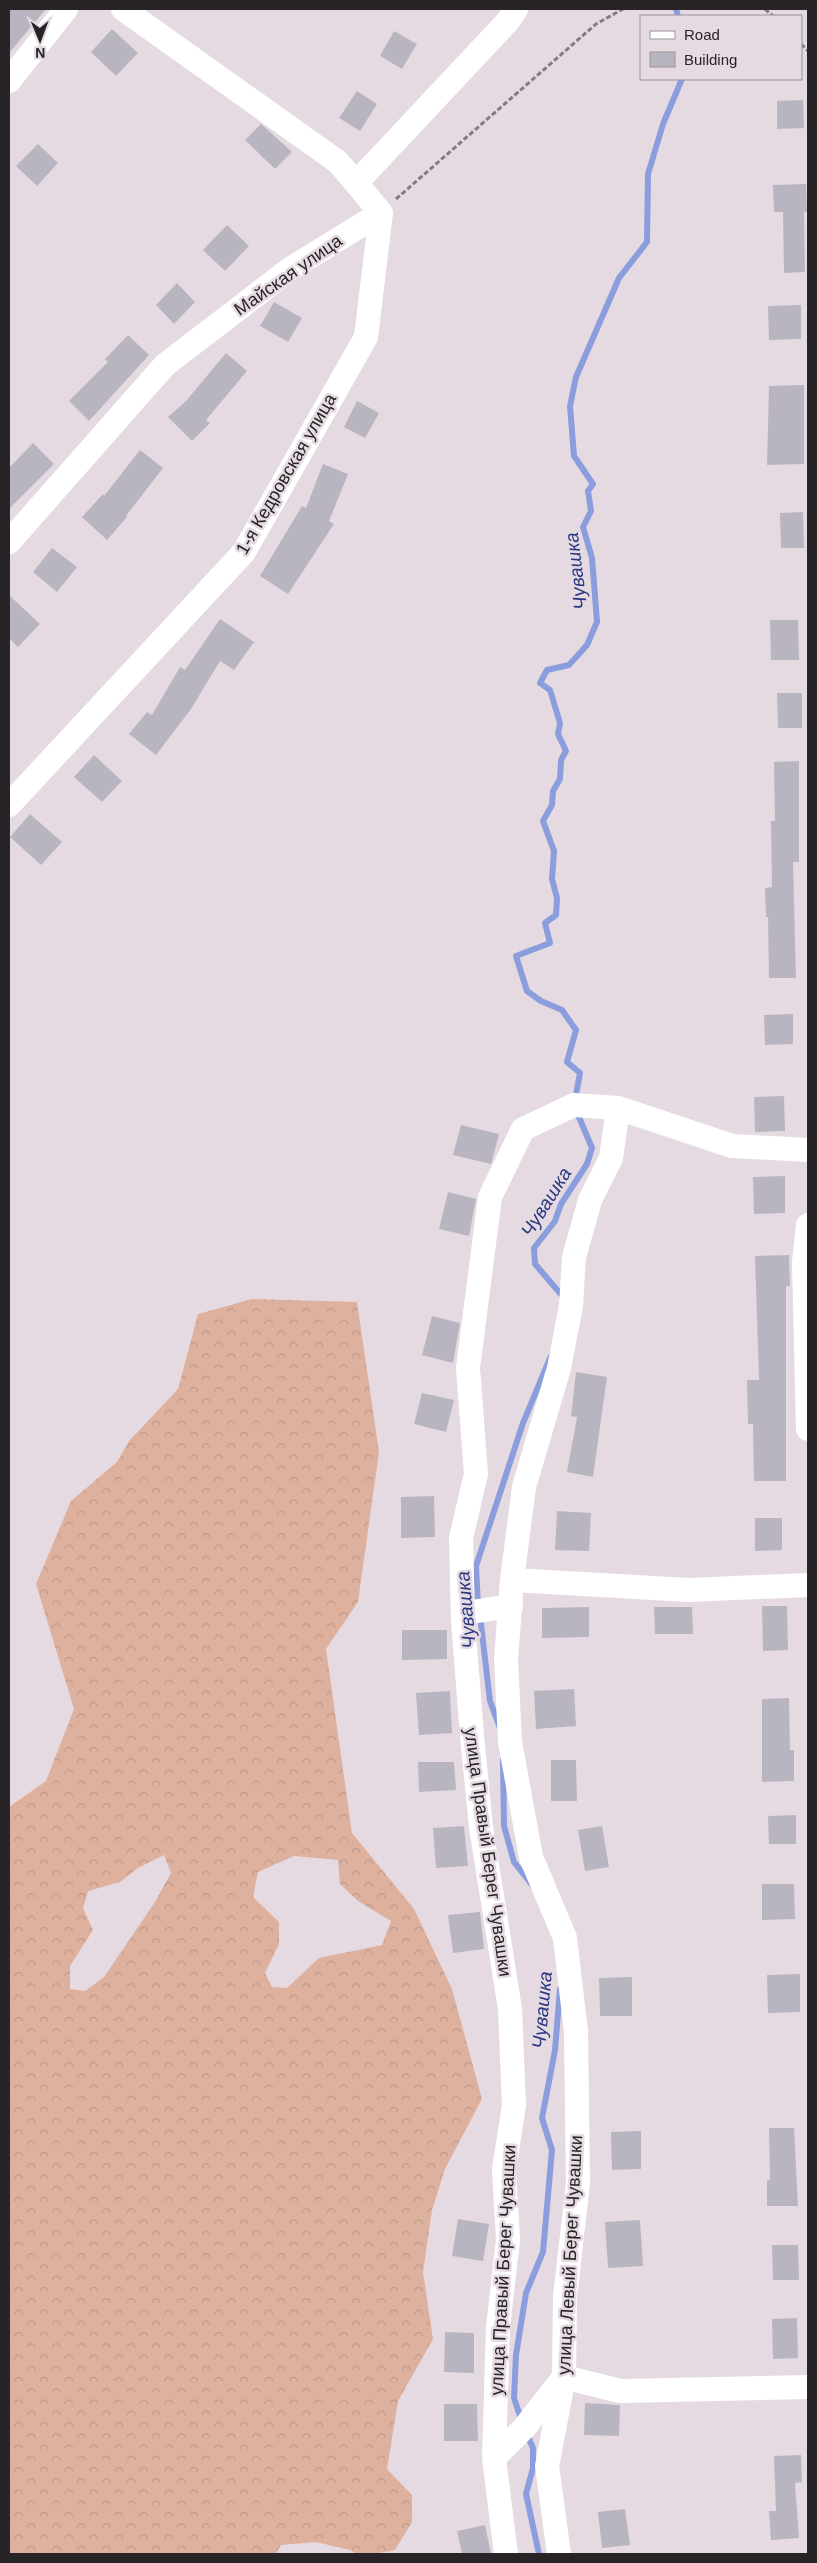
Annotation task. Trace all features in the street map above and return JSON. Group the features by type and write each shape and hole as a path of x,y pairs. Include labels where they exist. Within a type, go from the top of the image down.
{"street":[{"path":"9,81 66,9"},
{"path":"123,9 338,162 380,213"},
{"path":"356,183 508,21 516,9"},
{"name":"Майская улица","path":"9,542 165,365 290,270 380,213"},
{"name":"1-я Кедровская улица","path":"9,805 244,552 366,337 380,213"},
{"name":"улица Правый Берег Чувашки","path":"506,2554 494,2458 498,2326 508,2240 504,2169 514,2105 510,2009 481,1827 484,1612 461,1538 476,1474 468,1368 490,1197 523,1129 574,1105 618,1108"},
{"path":"618,1108 732,1146 808,1150"},
{"name":"улица Левый Берег Чувашки","path":"559,2554 547,2466 564,2377 565,2297 578,2183 576,2032 565,1938 531,1857 510,1742 506,1659 484,1612 512,1580 524,1487 559,1368 571,1306 574,1257 590,1200 611,1158 618,1108"},
{"path":"808,1226 804,1262 808,1429"},
{"path":"512,1580 689,1590 808,1585"},
{"path":"494,2458 524,2428 564,2377 620,2391 808,2386"}],"path":[{"path":"380,213 596,24 623,9"}],"green space":[{"path":"252,1299 357,1302 379,1452 358,1602 326,1649 352,1833 414,1909 452,1989 482,2099 445,2169 432,2210 423,2272 433,2339 398,2401 387,2469 412,2495 412,2522 395,2550 374,2554 357,2554 350,2550 316,2542 281,2545 276,2554 9,2554 9,1807 46,1781 74,1709 36,1584 71,1501 117,1462 129,1441 178,1389 198,1314","holes":["164,1855 171,1873 155,1902 104,1977 85,1991 70,1989 70,1966 93,1930 83,1908 88,1891 120,1882 138,1868","294,1856 338,1860 340,1884 358,1901 391,1921 382,1945 319,1958 287,1988 272,1987 265,1973 279,1944 279,1922 253,1897 258,1872"]}],"building":[{"path":"9,9 46,9 9,53"},
{"path":"112,29 138,53 116,76 91,52"},
{"path":"394,31 417,44 402,69 380,56"},
{"path":"357,91 377,104 360,131 339,118"},
{"path":"803,100 804,128 777,129 777,101"},
{"path":"261,124 292,152 275,169 245,140"},
{"path":"38,144 58,163 37,186 16,166"},
{"path":"806,184 807,212 804,212 805,272 784,273 783,212 774,212 773,185"},
{"path":"227,225 249,246 225,271 203,250"},
{"path":"177,283 195,302 174,324 156,305"},
{"path":"274,302 302,318 288,342 260,326"},
{"path":"801,305 801,339 769,340 768,306"},
{"path":"128,335 149,355 89,421 69,401 108,362 105,359"},
{"path":"226,353 247,371 206,420 210,423 192,441 168,417 186,401"},
{"path":"804,385 804,464 767,465 769,386"},
{"path":"357,401 379,413 365,438 344,427"},
{"path":"33,443 54,464 9,509 9,468"},
{"path":"140,450 163,468 127,517 107,540 82,517 103,494 104,496"},
{"path":"323,464 348,474 329,521 334,524 288,594 260,576 302,506 306,508"},
{"path":"803,512 804,548 781,548 780,513"},
{"path":"52,548 77,567 57,592 33,572"},
{"path":"9,595 40,624 18,647 9,638"},
{"path":"220,619 254,642 234,670 220,661 191,709 156,755 129,734 147,712 152,715 180,667 185,670"},
{"path":"770,620 798,620 799,660 771,660"},
{"path":"777,693 802,693 802,728 778,728"},
{"path":"94,755 122,781 102,802 74,777"},
{"path":"799,761 799,862 793,862 796,978 769,978 768,917 766,917 765,888 772,887 771,821 775,821 774,762"},
{"path":"30,814 62,842 41,865 10,837"},
{"path":"793,1014 793,1044 765,1045 764,1015"},
{"path":"784,1096 785,1131 755,1132 754,1097"},
{"path":"461,1125 499,1134 491,1164 453,1155"},
{"path":"785,1176 785,1213 754,1214 753,1177"},
{"path":"448,1192 476,1199 469,1236 439,1229"},
{"path":"789,1255 790,1286 786,1286 786,1481 754,1481 753,1424 748,1424 747,1380 759,1380 755,1256"},
{"path":"432,1316 460,1323 453,1363 422,1355"},
{"path":"576,1372 607,1377 593,1477 567,1472 577,1417 571,1416"},
{"path":"422,1393 454,1400 446,1432 414,1424"},
{"path":"434,1496 435,1537 401,1538 401,1497"},
{"path":"557,1511 591,1513 589,1551 555,1550"},
{"path":"755,1518 782,1518 782,1550 755,1551"},
{"path":"762,1606 787,1606 788,1650 763,1651"},
{"path":"589,1607 589,1637 542,1638 542,1608"},
{"path":"654,1607 692,1607 693,1634 655,1634"},
{"path":"402,1630 447,1630 447,1659 402,1660"},
{"path":"574,1689 576,1726 536,1729 534,1691"},
{"path":"450,1691 452,1733 419,1735 416,1693"},
{"path":"789,1698 790,1750 794,1750 794,1781 762,1782 762,1699"},
{"path":"551,1760 576,1760 577,1801 551,1801"},
{"path":"418,1762 454,1762 456,1790 419,1792"},
{"path":"796,1815 796,1844 769,1844 768,1816"},
{"path":"464,1826 468,1866 436,1868 433,1828"},
{"path":"602,1826 609,1867 585,1871 578,1830"},
{"path":"762,1884 794,1884 795,1919 762,1920"},
{"path":"480,1912 484,1949 453,1953 448,1915"},
{"path":"800,1974 800,2012 768,2013 767,1975"},
{"path":"632,1977 632,2016 600,2016 599,1978"},
{"path":"769,2128 794,2128 798,2206 767,2206 767,2180 770,2180"},
{"path":"641,2131 641,2169 612,2170 611,2132"},
{"path":"458,2219 489,2224 483,2261 452,2256"},
{"path":"640,2220 643,2266 608,2268 605,2222"},
{"path":"772,2245 798,2245 799,2280 773,2280"},
{"path":"797,2318 798,2358 773,2359 772,2319"},
{"path":"445,2332 474,2333 474,2373 444,2372"},
{"path":"585,2403 620,2405 619,2436 584,2435"},
{"path":"444,2404 477,2404 478,2441 444,2441"},
{"path":"801,2455 802,2482 795,2483 799,2538 771,2540 769,2511 776,2511 774,2456"},
{"path":"625,2509 630,2545 602,2548 598,2512"},
{"path":"485,2525 491,2554 462,2554 457,2531"}],"waterway":[{"name":"Чувашка","path":"676,9 678,15"},
{"name":"Чувашка","path":"575,1100 580,1073 567,1062 576,1030 562,1010 541,1001 527,991 516,956 550,943 545,923 556,915 557,898 552,879 554,851 543,821 552,805 553,791 560,779 561,760 566,751 558,734 560,723 550,690 540,683 547,670 569,665 587,645 597,622 592,558 583,527 591,511 588,491 593,484 574,456 570,406 576,377 619,278 647,242 648,174 663,124 682,80"},
{"name":"Чувашка","path":"565,1299 535,1264 534,1248 555,1221 561,1204 587,1164 592,1148 576,1110"},
{"name":"Чувашка","path":"478,1606 476,1566 523,1423 551,1356"},
{"name":"Чувашка","path":"480,1616 490,1701 500,1728"},
{"name":"Чувашка","path":"503,1760 504,1826 514,1862 532,1885"},
{"name":"Чувашка","path":"522,2422 514,2398 516,2355 526,2293 543,2252 552,2150 542,2118 555,2050 560,1989"},
{"name":"Чувашка","path":"526,2432 533,2448 533,2468 526,2494 539,2554"}]}
